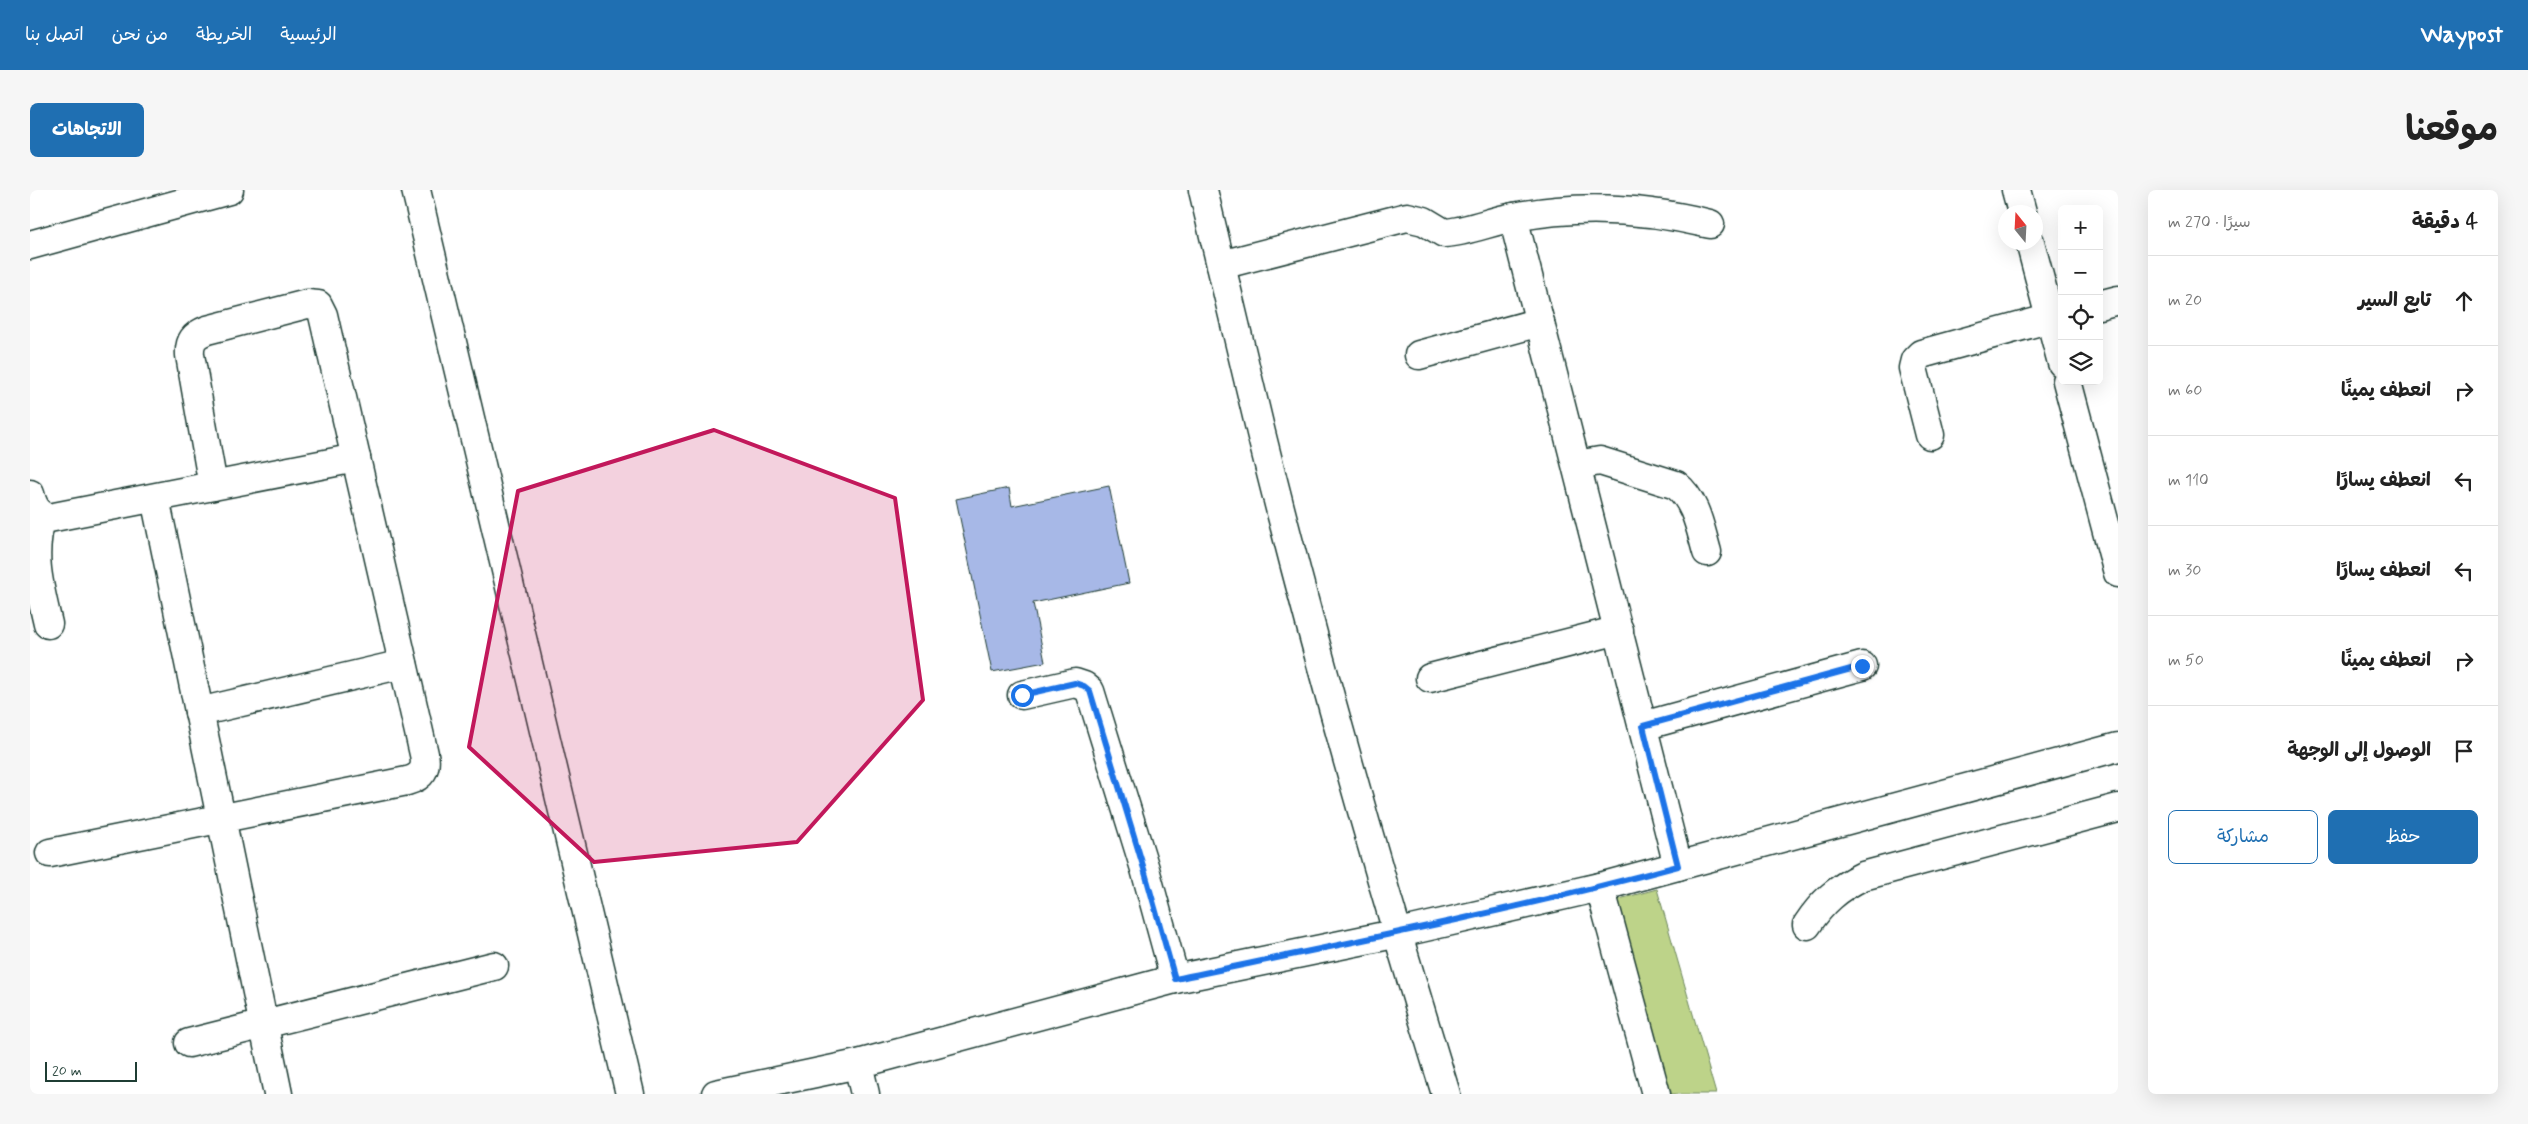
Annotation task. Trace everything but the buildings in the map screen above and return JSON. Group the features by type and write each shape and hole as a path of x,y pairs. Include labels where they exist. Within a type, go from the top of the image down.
{"street":[{"path":"30,245 228,190"},
{"path":"416,190 630,1094"},
{"path":"1203,190 1302,591 1350,767 1446,1094"},
{"path":"2016,190 2020,205"},
{"path":"1221,265 1399,218 1416,218 1444,232 1513,217 1553,211 1602,208 1672,215 1710,224"},
{"path":"1513,217 1678,866"},
{"path":"2033,250 2056,317 2059,340"},
{"path":"2103,304 2118,300"},
{"path":"50,853 416,778 423,772 426,763 323,315 318,305 307,304 207,330 199,333 192,339 190,355 213,486"},
{"path":"1930,435 1913,368 1915,360 1921,354 2056,317"},
{"path":"1419,355 1540,322"},
{"path":"2068,385 2118,573"},
{"path":"48,624 32,548 36,505 57,517 356,458"},
{"path":"1577,465 1600,461 1676,485 1685,492 1691,502 1707,552"},
{"path":"155,498 278,1094"},
{"path":"1430,678 1619,630"},
{"path":"199,712 403,664"},
{"path":"1643,726 1862,666"},
{"path":"1022,695 1075,683 1084,686 1090,691 1142,860 1175,979"},
{"path":"716,1094 858,1064 1175,979 1399,933 1600,887 2118,747"},
{"path":"1807,925 1830,896 1846,884 1863,876 2118,808"},
{"path":"1600,887 1656,1094"},
{"path":"189,1043 494,966"},
{"path":"858,1064 865,1094"}],"highlighted area":[{"path":"714,430 895,498 923,700 797,842 594,862 469,747 518,491"}],"green space":[{"path":"1657,889 1716,1094 1656,1094 1597,905"}],"route":[{"path":"1022,695 1075,683 1084,686 1090,691 1094,699 1175,979 1399,933 1600,887 1678,866 1643,726 1862,666"}]}
